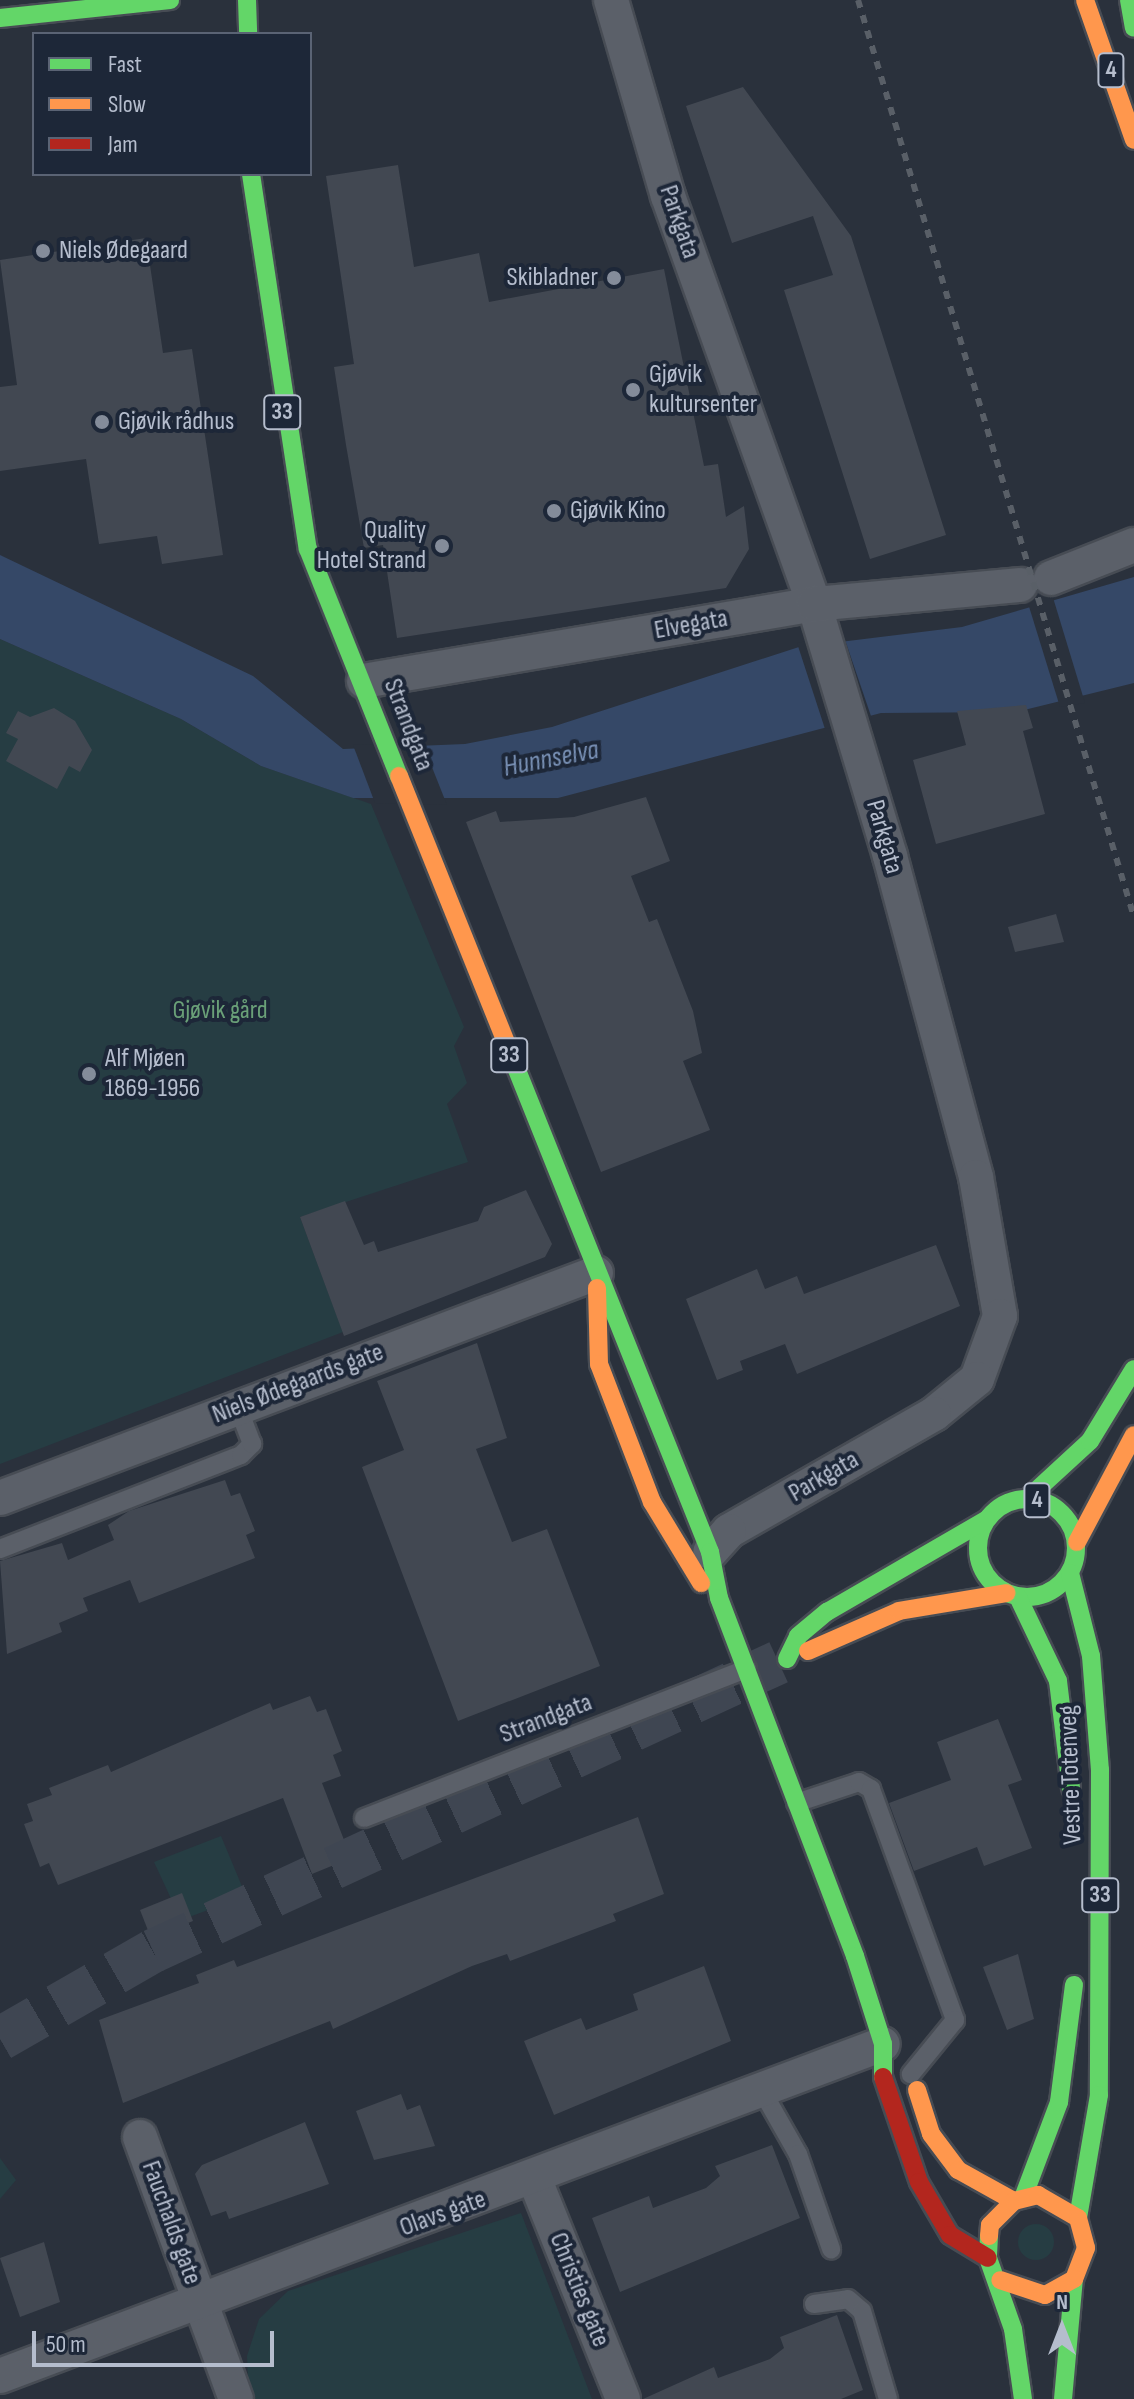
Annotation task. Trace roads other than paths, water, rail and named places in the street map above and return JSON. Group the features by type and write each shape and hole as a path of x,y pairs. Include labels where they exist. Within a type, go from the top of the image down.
{"main road":[{"path":"0,18 170,0"},
{"path":"247,0 248,32"},
{"name":"4","path":"1085,0 1134,140"},
{"name":"4","path":"1129,0 1134,28"},
{"name":"Strandgata","path":"251,176 298,512 422,836 710,1552 719,1598 883,2044 883,2082 924,2193 950,2235 988,2258"},
{"name":"Strandgata","path":"596,1273 604,1378 652,1502 695,1578 719,1598"},
{"name":"4","path":"1134,1369 1090,1441 1028,1498 827,1612 798,1636 787,1659 899,1611 1048,1593 1070,1573 1077,1542 1134,1435"},
{"name":"4","path":"1028,1498 1061,1511 1077,1542"},
{"name":"4","path":"986,1520 980,1561 1012,1595"},
{"name":"Vestre Totenveg","path":"1070,1573 1091,1656 1100,1770 1099,2095 1078,2218"},
{"name":"Vestre Totenveg","path":"1012,1595 1058,1681 1072,1814"},
{"path":"1023,2399 1000,2280 988,2258 990,2225 1018,2199 1063,2086 1074,1962"},
{"name":"Strandgata","path":"883,2044 911,2074 943,2153 983,2189 1018,2199"},
{"name":"33","path":"1018,2199 1053,2199 1078,2218 1086,2248 1074,2279 1063,2399"},
{"path":"1000,2280 1045,2295 1074,2279"}],"street":[{"name":"Parkgata","path":"611,0 668,196 814,604 854,735 976,1177 1000,1316 977,1379 945,1405 729,1531 710,1552"},
{"name":"Elvegata","path":"364,681 814,604 1035,582 1134,545"},
{"name":"Niels Ødegaards gate","path":"0,1498 596,1273"},
{"name":"Olavs gate","path":"0,2376 535,2180 761,2089 883,2044"},
{"name":"Fauchalds gate","path":"140,2137 236,2399"},
{"name":"Christies gate","path":"535,2180 623,2399"}],"lane":[{"path":"0,1549 241,1455 252,1444 238,1408"},
{"name":"Strandgata","path":"364,1818 747,1669"},
{"path":"796,1803 859,1782 871,1789 955,2020 911,2074"},
{"path":"761,2089 798,2154 831,2249"},
{"path":"814,2304 848,2299 862,2311 888,2399"}],"water":[{"name":"Hunnselva","path":"0,555 253,676 343,749 465,744 552,727 799,647 962,627 1134,577 1134,683 1016,712 881,713 558,798 353,798 261,766 181,719 0,639"}],"tunnel":[{"path":"0,2039 153,1951 779,1662"}],"railway":[{"path":"858,0 1134,917"}],"place":[{"name":"Niels Ødegaard","path":"43,251"},
{"name":"Skibladner","path":"614,278"},
{"name":"Gjøvik kultursenter","path":"633,390"},
{"name":"Gjøvik rådhus","path":"102,422"},
{"name":"Gjøvik Kino","path":"554,511"},
{"name":"Quality Hotel Strand","path":"442,546"},
{"name":"Alf Mjøen 1869-1956","path":"89,1074"}],"park label":[{"name":"Gjøvik gård","path":"220,1011"}]}
